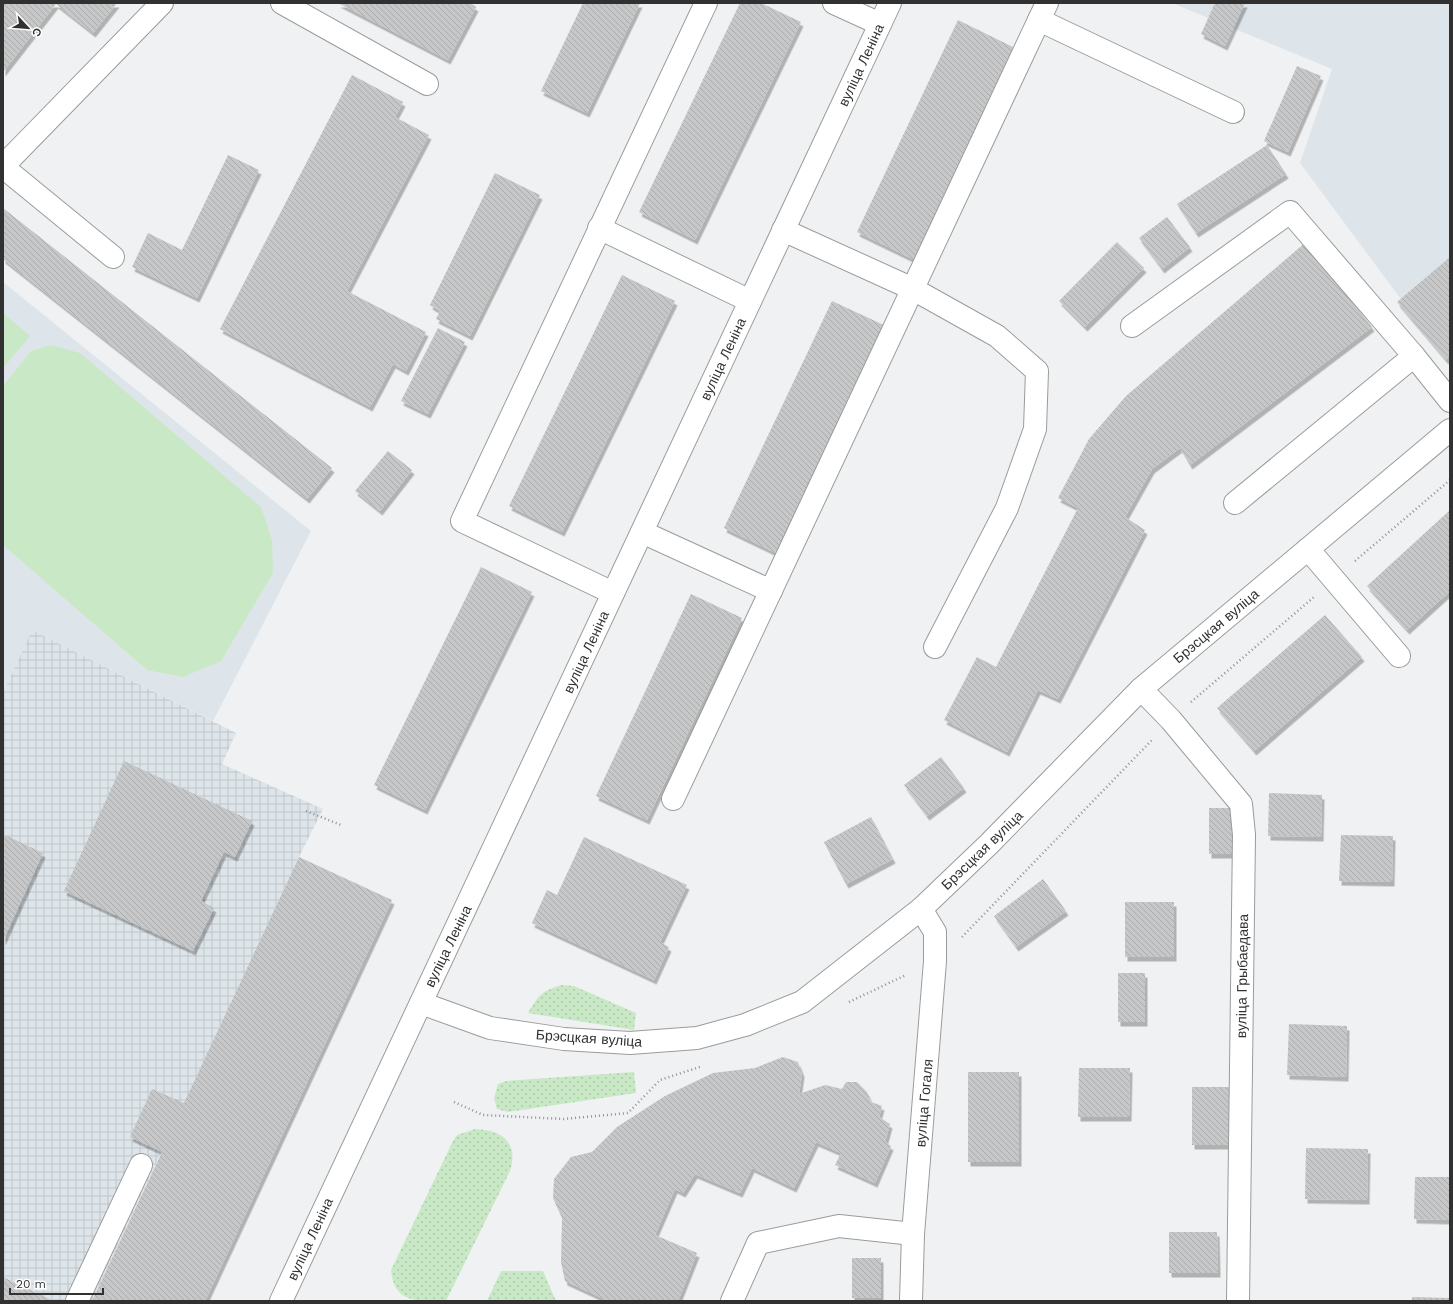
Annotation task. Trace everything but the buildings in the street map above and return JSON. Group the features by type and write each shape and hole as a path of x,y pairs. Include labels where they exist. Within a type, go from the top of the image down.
{"main road":[{"path":"113,256 3,167 162,3"},
{"path":"282,3 427,84"},
{"path":"613,593 462,521 706,3"},
{"path":"834,3 880,24"},
{"name":"вуліца Леніна","path":"281,1301 890,3"},
{"path":"673,799 1043,12 1233,112"},
{"path":"1132,326 1290,212 1414,356 1450,401"},
{"path":"599,228 750,301"},
{"path":"783,230 913,289 997,336 1037,371 1035,429 1007,508 935,647"},
{"path":"1235,503 1414,356"},
{"name":"Брэсцкая вуліца","path":"421,1003 490,1028 564,1039 630,1043 697,1038 745,1026 802,1002 921,909 990,844 1141,689 1450,430"},
{"path":"642,532 771,591"},
{"path":"1308,549 1399,656"},
{"name":"вуліца Грыбаедава","path":"1141,689 1171,720 1241,804 1244,835 1238,1301"},
{"name":"вуліца Гогаля","path":"911,1301 913,1234 935,961 935,932 921,909"},
{"path":"77,1301 141,1166"},
{"path":"732,1301 758,1243 839,1226 913,1234"}],"path":[{"path":"306,811 341,825"}],"shaded area":[{"path":"1172,3 1450,3 1450,357 1446,360 1300,163 1332,69"},
{"path":"3,282 311,531 213,721 32,630 3,693"},
{"path":"32,630 236,733 222,764 323,809 299,857 92,1301 54,1301 3,1277 3,693"}],"green space":[{"path":"3,313 30,336 3,368"},
{"path":"51,345 80,353 261,507 272,540 273,573 221,661 183,677 147,670 3,545 3,386 31,351"},
{"path":"562,985 574,986 636,1013 634,1030 528,1013 541,994 549,989"},
{"path":"634,1072 636,1093 508,1112 497,1109 494,1098 498,1084 506,1081"},
{"path":"475,1129 493,1132 506,1140 510,1145 512,1152 510,1171 446,1301 426,1301 409,1298 402,1295 397,1289 393,1281 391,1270 453,1141 457,1135"},
{"path":"501,1271 543,1271 556,1301 487,1301"}]}
